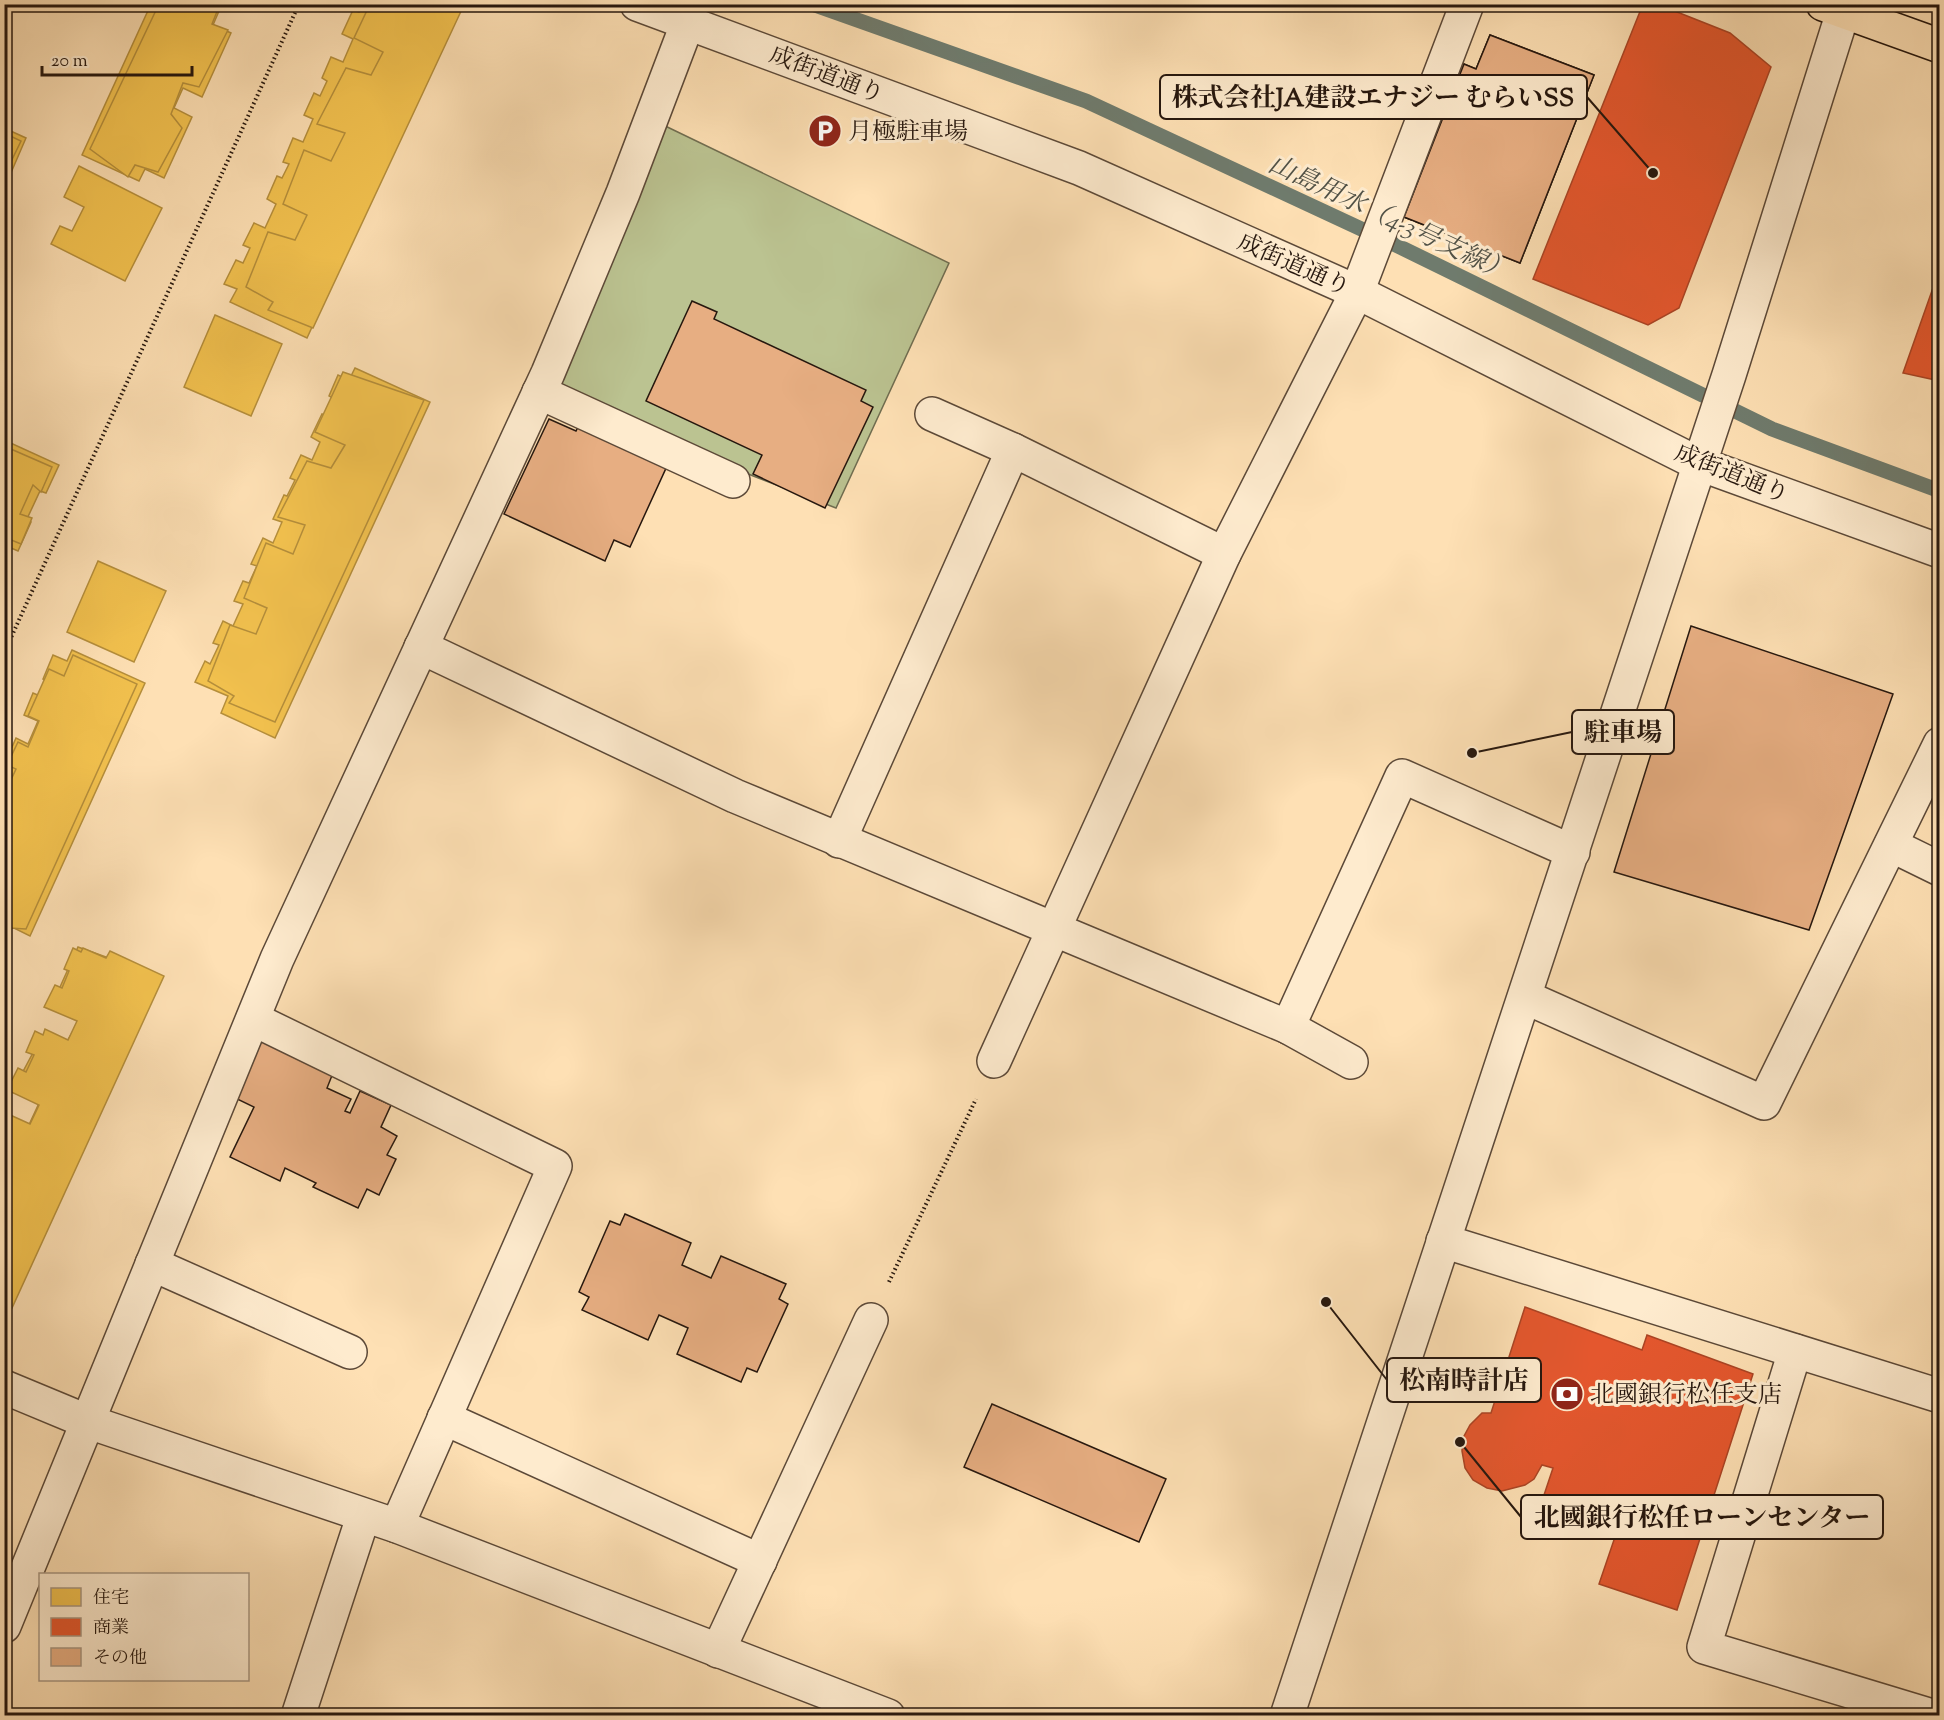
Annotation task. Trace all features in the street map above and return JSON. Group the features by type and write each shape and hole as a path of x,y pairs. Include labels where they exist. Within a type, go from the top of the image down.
{"main road":[{"path":"1838,7 1940,46"}],"street":[{"path":"994,1061 1224,554 1357,292 1467,4"},
{"name":"成街道通り","path":"642,5 1079,168 1357,292 1698,463 1940,551"},
{"path":"1287,1716 1573,852 1698,463 1729,375 1838,7"},
{"path":"4,1626 277,958 539,392 623,193 688,22"},
{"path":"539,392 734,481"},
{"path":"932,414 1014,450 1224,554"},
{"path":"839,841 1014,450"},
{"path":"421,647 735,796 839,841 1054,927 1288,1027 1351,1062"},
{"path":"1525,997 1764,1103 1940,744"},
{"path":"1288,1027 1402,776 1573,852"},
{"path":"1892,845 1940,869"},
{"path":"253,1019 555,1166 397,1526"},
{"path":"1443,1240 1940,1396"},
{"path":"152,1264 350,1352"},
{"path":"718,1652 871,1320"},
{"path":"1795,1351 1704,1647 1932,1716"},
{"path":"4,1387 86,1421 363,1517 397,1526 888,1716"},
{"path":"444,1418 760,1561"},
{"path":"298,1716 363,1517"}],"path":[{"path":"4,653 299,4"},
{"path":"871,1320 994,1061"}],"green space":[{"path":"659,123 949,263 836,508 549,397"}],"building: 住宅":[{"path":"151,4 222,4 213,25 231,33 202,97 183,88 174,108 192,117 164,178 145,169 139,181 82,155"},
{"path":"159,4 220,4 212,24 228,30 199,87 183,83 171,114 182,128 158,172 135,165 128,177 90,149"},
{"path":"226,4 243,4 240,11"},
{"path":"363,4 461,4 307,338 230,302 237,289 224,284 236,260 243,263 250,248 243,245 254,223 265,228 276,204 267,199 277,176 282,178 289,164 283,162 293,138 303,142 313,119 304,115 314,93 320,96 327,81 322,78 331,57 343,62 353,39 342,34 353,10 359,12"},
{"path":"370,4 455,4 463,7 313,328 268,310 273,302 246,287 268,232 295,240 307,215 283,204 304,150 331,161 345,133 317,124 346,68 371,75 383,52 354,38"},
{"path":"4,128 26,138 4,189"},
{"path":"4,133 21,141 4,176"},
{"path":"79,166 162,208 125,281 51,244 60,226 72,231 84,207 64,197"},
{"path":"215,315 282,344 251,416 184,387"},
{"path":"355,368 430,402 275,738 221,713 228,696 195,682 205,661 210,664 219,645 213,643 223,621 233,626 243,604 234,601 243,581 249,583 257,566 251,564 263,538 273,543 282,522 273,519 284,495 287,496 295,480 290,478 301,455 312,460 320,442 311,437 333,398 329,396 338,375 349,380"},
{"path":"343,372 424,400 275,722 229,703 234,696 208,681 230,625 256,634 267,608 244,598 266,543 293,554 305,525 278,517 307,461 331,468 345,445 315,432"},
{"path":"4,440 59,465 46,493 40,491 26,521 31,522 18,551 4,545"},
{"path":"4,446 52,467 41,492 33,485 20,514 32,518 21,544 4,537"},
{"path":"98,561 166,591 134,662 67,632"},
{"path":"72,650 145,683 30,936 10,926 6,936 9,938 4,949 4,778 10,766 5,763 16,738 28,744 38,721 24,715 33,693 40,696 48,681 43,679 53,655 67,661"},
{"path":"73,655 137,684 26,929 10,928 4,941 4,785 8,786 16,769 7,765 18,742 28,747 39,721 28,716 49,669 64,676"},
{"path":"78,947 159,976 9,1297 4,1295 4,1120 27,1129 40,1101 12,1092 42,1036 66,1043 80,1020 51,1007"},
{"path":"73,948 81,952 83,948 106,958 110,951 164,976 12,1308 4,1305 4,1119 8,1114 30,1124 39,1105 7,1090 18,1068 26,1072 34,1055 26,1052 35,1031 43,1035 45,1029 68,1040 77,1021 44,1007 55,985 62,988 69,971 64,969"}],"building: 商業":[{"path":"1643,4 1657,4 1730,33 1771,67 1679,308 1648,325 1533,279"},
{"path":"1940,268 1940,381 1903,373"},
{"path":"1525,1307 1642,1350 1647,1335 1753,1374 1677,1610 1599,1584 1616,1534 1539,1510 1553,1468 1542,1465 1534,1479 1525,1485 1502,1491 1487,1488 1473,1480 1465,1468 1462,1451 1463,1438 1470,1425 1482,1413 1491,1413"}],"building: その他":[{"path":"1490,35 1594,75 1520,263 1404,217 1464,64 1476,69"},
{"path":"1490,35 1594,75 1520,263 1404,217 1464,64 1476,69"},
{"path":"692,301 717,312 714,319 866,390 861,401 873,407 825,508 753,474 762,455 646,401"},
{"path":"549,419 576,431 579,425 667,466 630,547 614,540 605,561 504,514"},
{"path":"1691,626 1893,694 1809,930 1614,872"},
{"path":"261,1039 333,1073 327,1088 351,1099 345,1111 350,1113 360,1091 391,1105 381,1127 397,1136 387,1155 396,1159 379,1195 367,1189 358,1208 313,1187 316,1183 285,1168 280,1181 230,1157 254,1107 233,1097"},
{"path":"625,1214 691,1243 682,1265 711,1278 721,1256 786,1284 779,1299 788,1304 757,1372 747,1368 741,1382 677,1354 688,1328 659,1315 648,1340 582,1310 589,1297 579,1292 610,1221 620,1225"},
{"path":"992,1404 1166,1479 1139,1542 964,1467"}],"waterway":[{"name":"山島用水（4-3号支線）","path":"812,4 1086,101 1400,247 1772,429 1940,491"}],"place":[{"name":"月極駐車場","path":"825,131"},
{"name":"株式会社JA建設エナジー むらいSS","path":"1653,173"},
{"name":"駐車場","path":"1472,753"},
{"name":"松南時計店","path":"1326,1302"},
{"name":"北國銀行松任支店","path":"1567,1394"},
{"name":"北國銀行松任ローンセンター","path":"1460,1442"}]}
